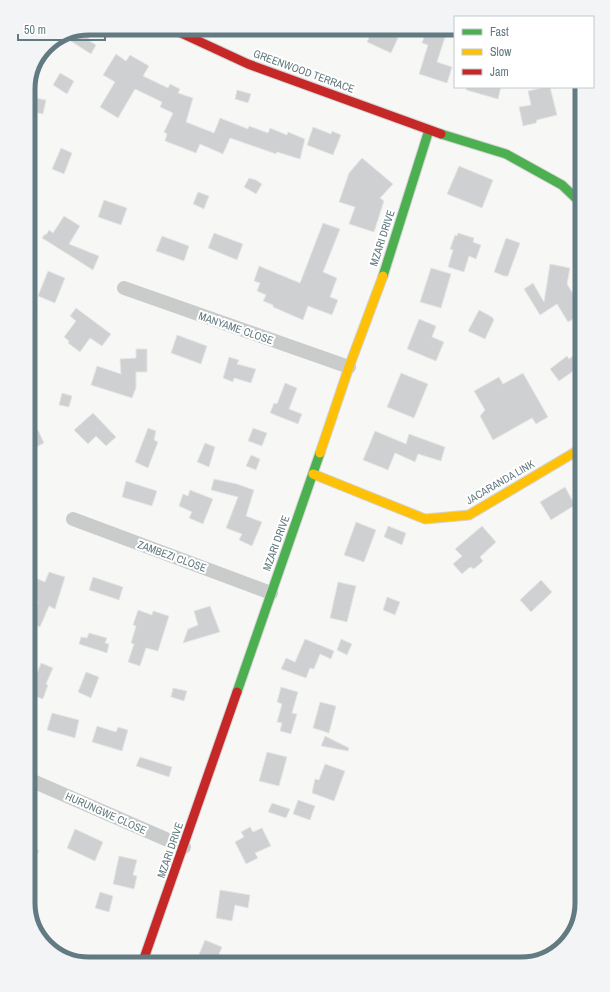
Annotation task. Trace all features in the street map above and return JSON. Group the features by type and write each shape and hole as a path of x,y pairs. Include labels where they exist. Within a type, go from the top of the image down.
{"street":[{"name":"GREENWOOD TERRACE","path":"185,35 248,64 429,130 506,154 562,185 575,197"},
{"name":"MZARI DRIVE","path":"145,957 184,847 349,367 382,278 429,130"},
{"name":"MANYAME CLOSE","path":"124,288 349,367"},
{"name":"JACARANDA LINK","path":"313,474 424,519 469,515 575,452"},
{"name":"ZAMBEZI CLOSE","path":"73,519 271,593"},
{"name":"HURUNGWE CLOSE","path":"35,781 184,847"}],"building":[{"path":"91,35 88,40 96,45 91,54 68,39 78,36"},
{"path":"370,35 392,35 398,38 391,53 367,42"},
{"path":"425,35 446,35 437,62 452,67 447,83 419,74 428,45 422,43"},
{"path":"116,54 126,61 130,55 149,66 143,76 168,88 170,84 180,89 178,93 193,98 186,122 214,133 220,118 248,129 249,126 268,133 270,128 287,135 288,132 305,139 300,159 277,152 276,154 230,138 223,154 200,144 196,153 165,141 167,134 164,132 173,113 160,107 162,102 135,89 118,118 100,107 115,82 103,75"},
{"path":"60,73 74,81 67,94 53,85"},
{"path":"467,88 501,88 498,99 466,90"},
{"path":"550,88 557,115 537,120 536,123 523,126 519,107 531,105 528,91"},
{"path":"237,90 251,94 248,103 235,99"},
{"path":"36,98 46,100 43,114 35,112"},
{"path":"313,127 331,134 332,131 341,135 333,155 307,145"},
{"path":"61,148 72,153 64,174 52,169"},
{"path":"362,158 393,184 380,198 384,201 374,232 349,224 355,207 339,202 349,173"},
{"path":"459,166 493,180 482,208 447,194"},
{"path":"249,178 262,184 256,194 244,187"},
{"path":"198,192 209,196 204,209 193,204"},
{"path":"104,200 127,208 121,225 98,217"},
{"path":"64,216 80,226 69,244 99,256 93,270 42,238 49,230 53,233"},
{"path":"323,223 340,229 323,272 337,278 330,297 338,300 332,315 308,306 303,320 263,301 266,295 257,291 260,283 254,281 259,266 300,283"},
{"path":"214,233 243,244 237,260 208,248"},
{"path":"458,233 474,238 473,242 481,245 476,259 469,256 464,272 448,267 453,250 450,249 455,235 457,236"},
{"path":"162,236 189,246 184,261 156,251"},
{"path":"506,238 520,243 508,276 504,276 494,272"},
{"path":"550,264 570,268 567,284 575,297 575,318 568,322 557,304 540,315 524,289 533,283 544,302"},
{"path":"431,268 451,274 441,308 420,302"},
{"path":"48,271 65,278 55,303 38,296"},
{"path":"76,308 111,334 102,346 90,338 80,352 68,343 69,341 64,337 76,321 70,316"},
{"path":"479,310 492,317 494,320 485,339 468,331"},
{"path":"419,319 436,326 432,337 444,342 436,361 407,349"},
{"path":"177,335 207,346 201,364 171,353"},
{"path":"136,349 147,349 147,372 136,372 136,388 132,398 91,385 97,366 121,374 120,359 136,358"},
{"path":"575,354 575,370 559,381 550,369 567,356 569,359"},
{"path":"229,357 239,360 237,364 256,369 251,383 234,378 233,382 223,378"},
{"path":"401,373 428,384 414,418 387,407"},
{"path":"523,373 548,417 536,424 532,418 493,440 480,416 485,410 474,391 499,377 503,384"},
{"path":"285,383 297,388 289,409 302,414 298,424 270,413 274,403 277,404"},
{"path":"62,393 72,396 69,407 59,405"},
{"path":"93,413 116,437 106,446 96,436 88,444 74,430"},
{"path":"148,428 156,431 154,440 158,442 148,468 135,462"},
{"path":"253,428 267,433 262,446 248,441"},
{"path":"38,430 44,443 35,448 35,432"},
{"path":"375,431 406,444 409,434 445,447 441,461 418,454 415,462 395,453 388,470 363,460"},
{"path":"205,443 215,447 209,467 197,462"},
{"path":"251,455 260,459 256,470 246,466"},
{"path":"214,479 237,484 254,490 246,516 262,522 252,546 239,540 242,534 226,528 238,497 211,490"},
{"path":"126,481 157,491 152,506 122,497"},
{"path":"565,487 575,505 551,520 540,502"},
{"path":"190,490 213,499 203,524 189,518 192,512 179,506 183,494 188,496"},
{"path":"356,522 376,530 364,562 344,555"},
{"path":"388,526 406,533 402,545 384,537"},
{"path":"482,526 496,542 480,557 483,561 474,569 470,567 462,574 453,564 462,556 455,549"},
{"path":"49,572 65,577 55,609 49,606 40,627 35,625 35,609 38,602 35,601 35,578 45,582"},
{"path":"93,577 123,587 119,600 89,590"},
{"path":"541,580 552,592 531,612 520,600"},
{"path":"338,582 356,586 347,622 330,618"},
{"path":"387,597 400,602 395,615 383,610"},
{"path":"210,606 220,632 183,643 188,629 198,625 194,611"},
{"path":"138,610 152,615 153,611 169,616 158,651 146,648 140,666 128,662 134,644 131,643 136,626 133,625"},
{"path":"89,633 107,638 105,643 109,644 107,653 79,644 81,637 87,638"},
{"path":"305,639 334,651 331,659 320,654 314,669 310,668 306,678 281,669 286,658 295,662"},
{"path":"341,639 352,644 347,655 337,650"},
{"path":"41,663 53,668 46,684 48,685 43,699 35,696 35,678"},
{"path":"86,672 99,677 91,698 78,692"},
{"path":"281,687 298,692 292,713 297,714 291,734 280,731 282,723 277,722 282,704 277,702"},
{"path":"173,688 187,691 184,701 171,697"},
{"path":"320,702 336,706 329,733 313,728"},
{"path":"52,713 79,720 75,738 47,730"},
{"path":"97,726 116,732 118,727 128,730 122,751 92,742"},
{"path":"325,736 349,748 348,751 321,746"},
{"path":"267,752 287,757 279,786 259,781"},
{"path":"140,757 172,767 169,777 136,766"},
{"path":"325,764 345,771 334,801 312,793 315,779 319,780"},
{"path":"298,800 315,806 310,820 293,814"},
{"path":"272,803 290,809 286,818 268,812"},
{"path":"250,827 253,832 262,828 271,846 255,853 258,858 246,864 235,842 244,837 241,832"},
{"path":"75,829 103,842 95,861 67,848"},
{"path":"35,848 39,851 35,858"},
{"path":"119,856 137,860 133,875 137,876 134,889 113,884"},
{"path":"220,890 250,895 248,908 235,905 232,921 216,918"},
{"path":"100,892 113,896 109,912 95,908"},
{"path":"205,940 222,947 218,957 198,957"}],"traffic: fast":[{"path":"383,276 429,130"},
{"path":"441,134 506,154 562,185 575,197"},
{"path":"237,692 320,453"}],"traffic: slow":[{"path":"320,453 349,367 383,276"},
{"path":"313,474 425,519 469,515 575,452"}],"traffic: jam":[{"path":"185,35 248,64 441,134"},
{"path":"144,957 237,692"}]}
